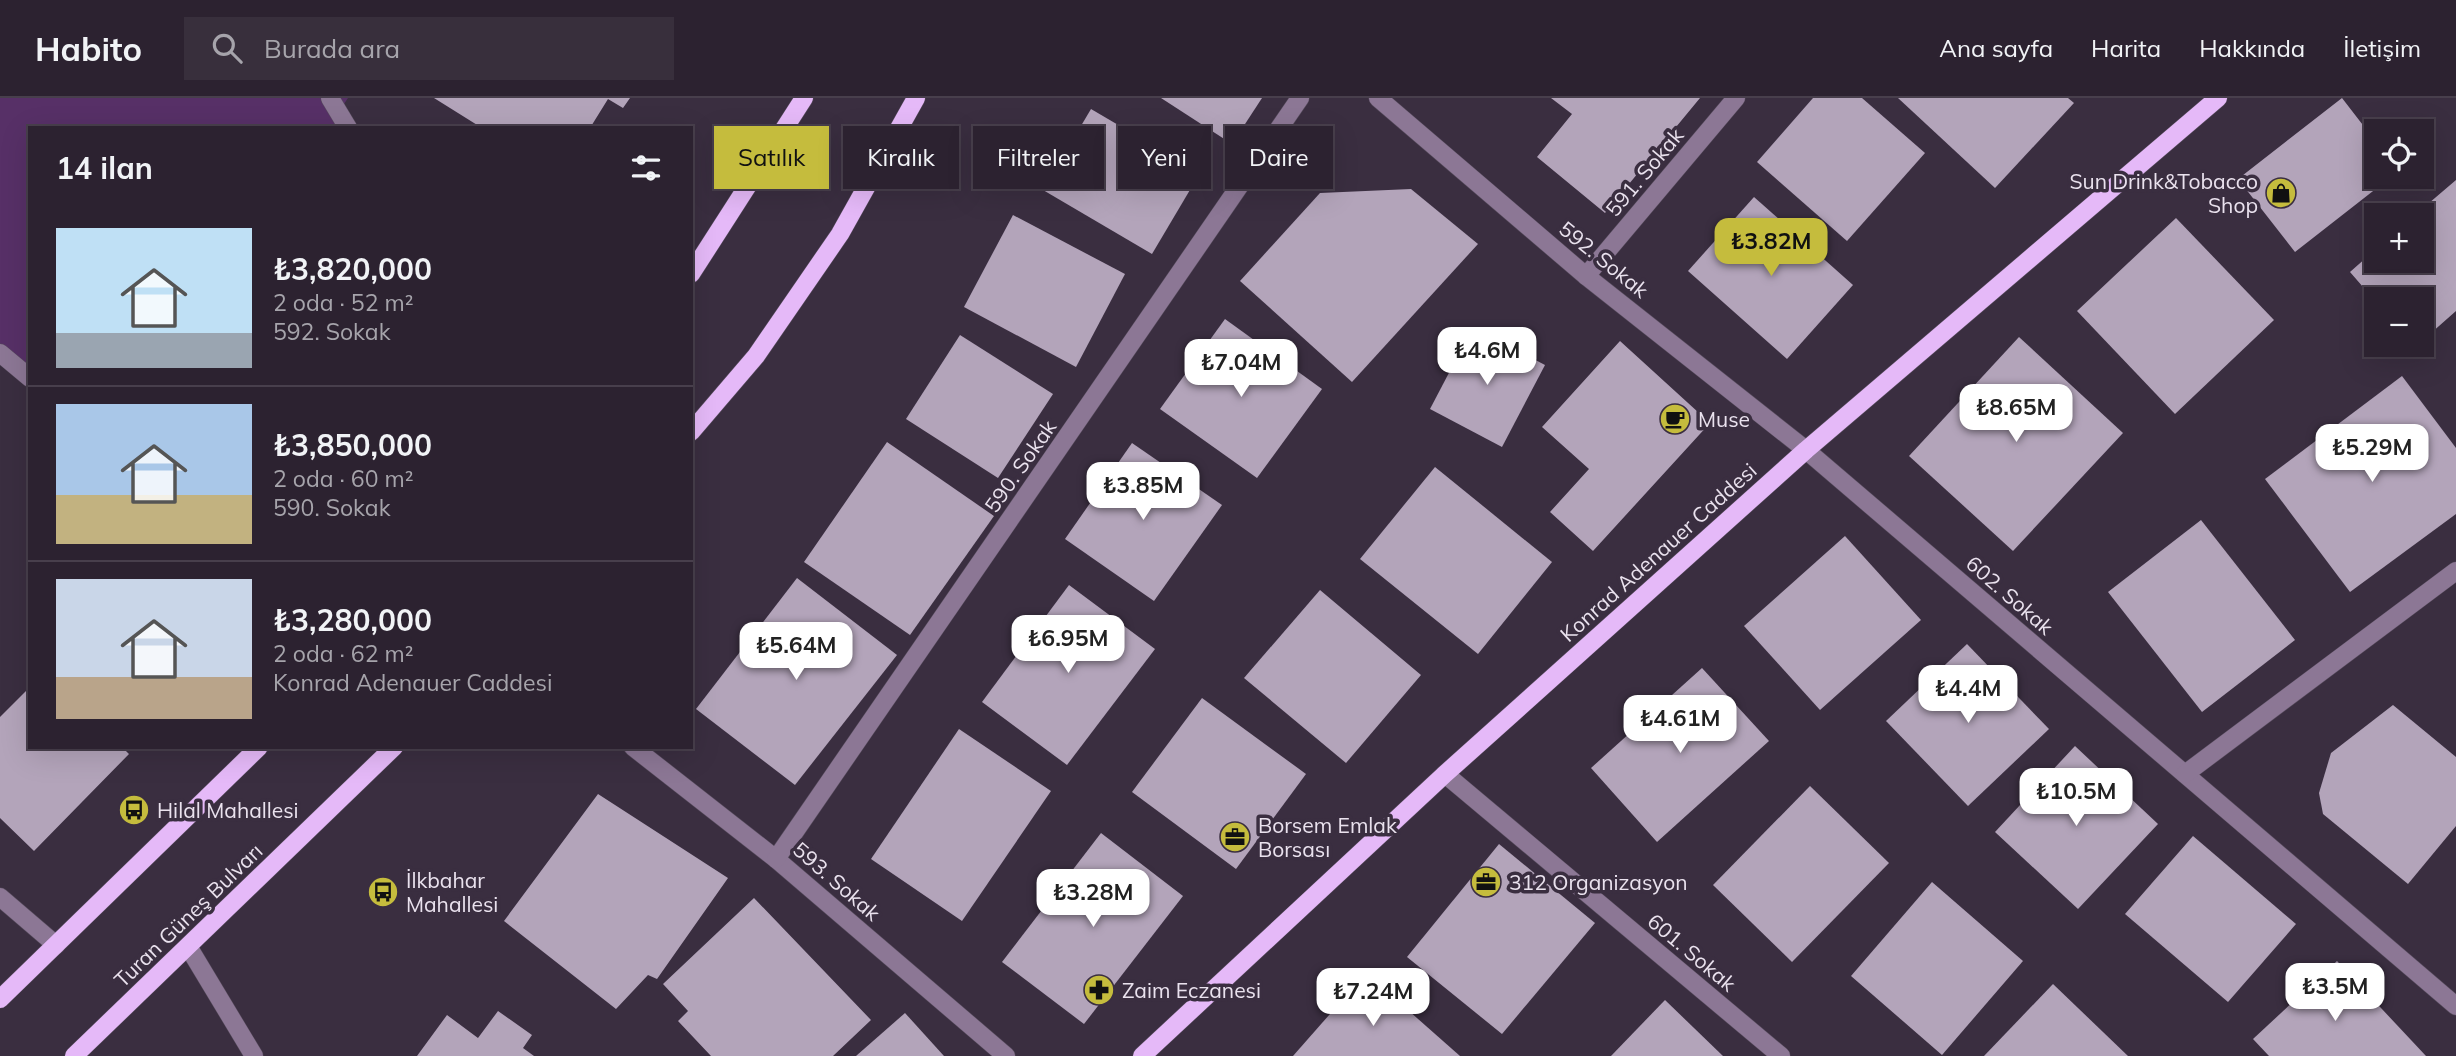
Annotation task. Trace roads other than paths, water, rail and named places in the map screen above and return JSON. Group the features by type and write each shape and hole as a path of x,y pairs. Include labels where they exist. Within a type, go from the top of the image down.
{"main road":[{"path":"693,271 804,98"},
{"path":"693,430 756,356 841,234 916,98"},
{"name":"Konrad Adenauer Caddesi","path":"1142,1056 1445,774 1806,450 2218,98"},
{"path":"0,999 257,749"},
{"name":"Turan Güneş Bulvarı","path":"74,1056 190,947 392,749"}],"street":[{"path":"330,98 347,126"},
{"name":"590. Sokak","path":"776,859 1300,98"},
{"name":"592. Sokak","path":"1378,98 1587,276 1806,450"},
{"name":"591. Sokak","path":"1587,276 1736,98"},
{"path":"0,353 28,376"},
{"name":"602. Sokak","path":"1806,450 2456,1006"},
{"path":"2185,774 2456,571"},
{"name":"593. Sokak","path":"636,749 776,859 1006,1056"},
{"name":"601. Sokak","path":"1445,774 1781,1056"},
{"path":"0,897 56,945"},
{"path":"190,947 254,1056"}],"place":[{"name":"Sun Drink&Tobacco Shop","path":"2281,193"},
{"name":"Muse","path":"1675,419"},
{"name":"Hilal Mahallesi","path":"134,810"},
{"name":"Borsem Emlak Borsası","path":"1235,837"},
{"name":"312 Organizasyon","path":"1486,882"},
{"name":"İlkbahar Mahallesi","path":"383,892"},
{"name":"Zaim Eczanesi","path":"1099,990"}]}
